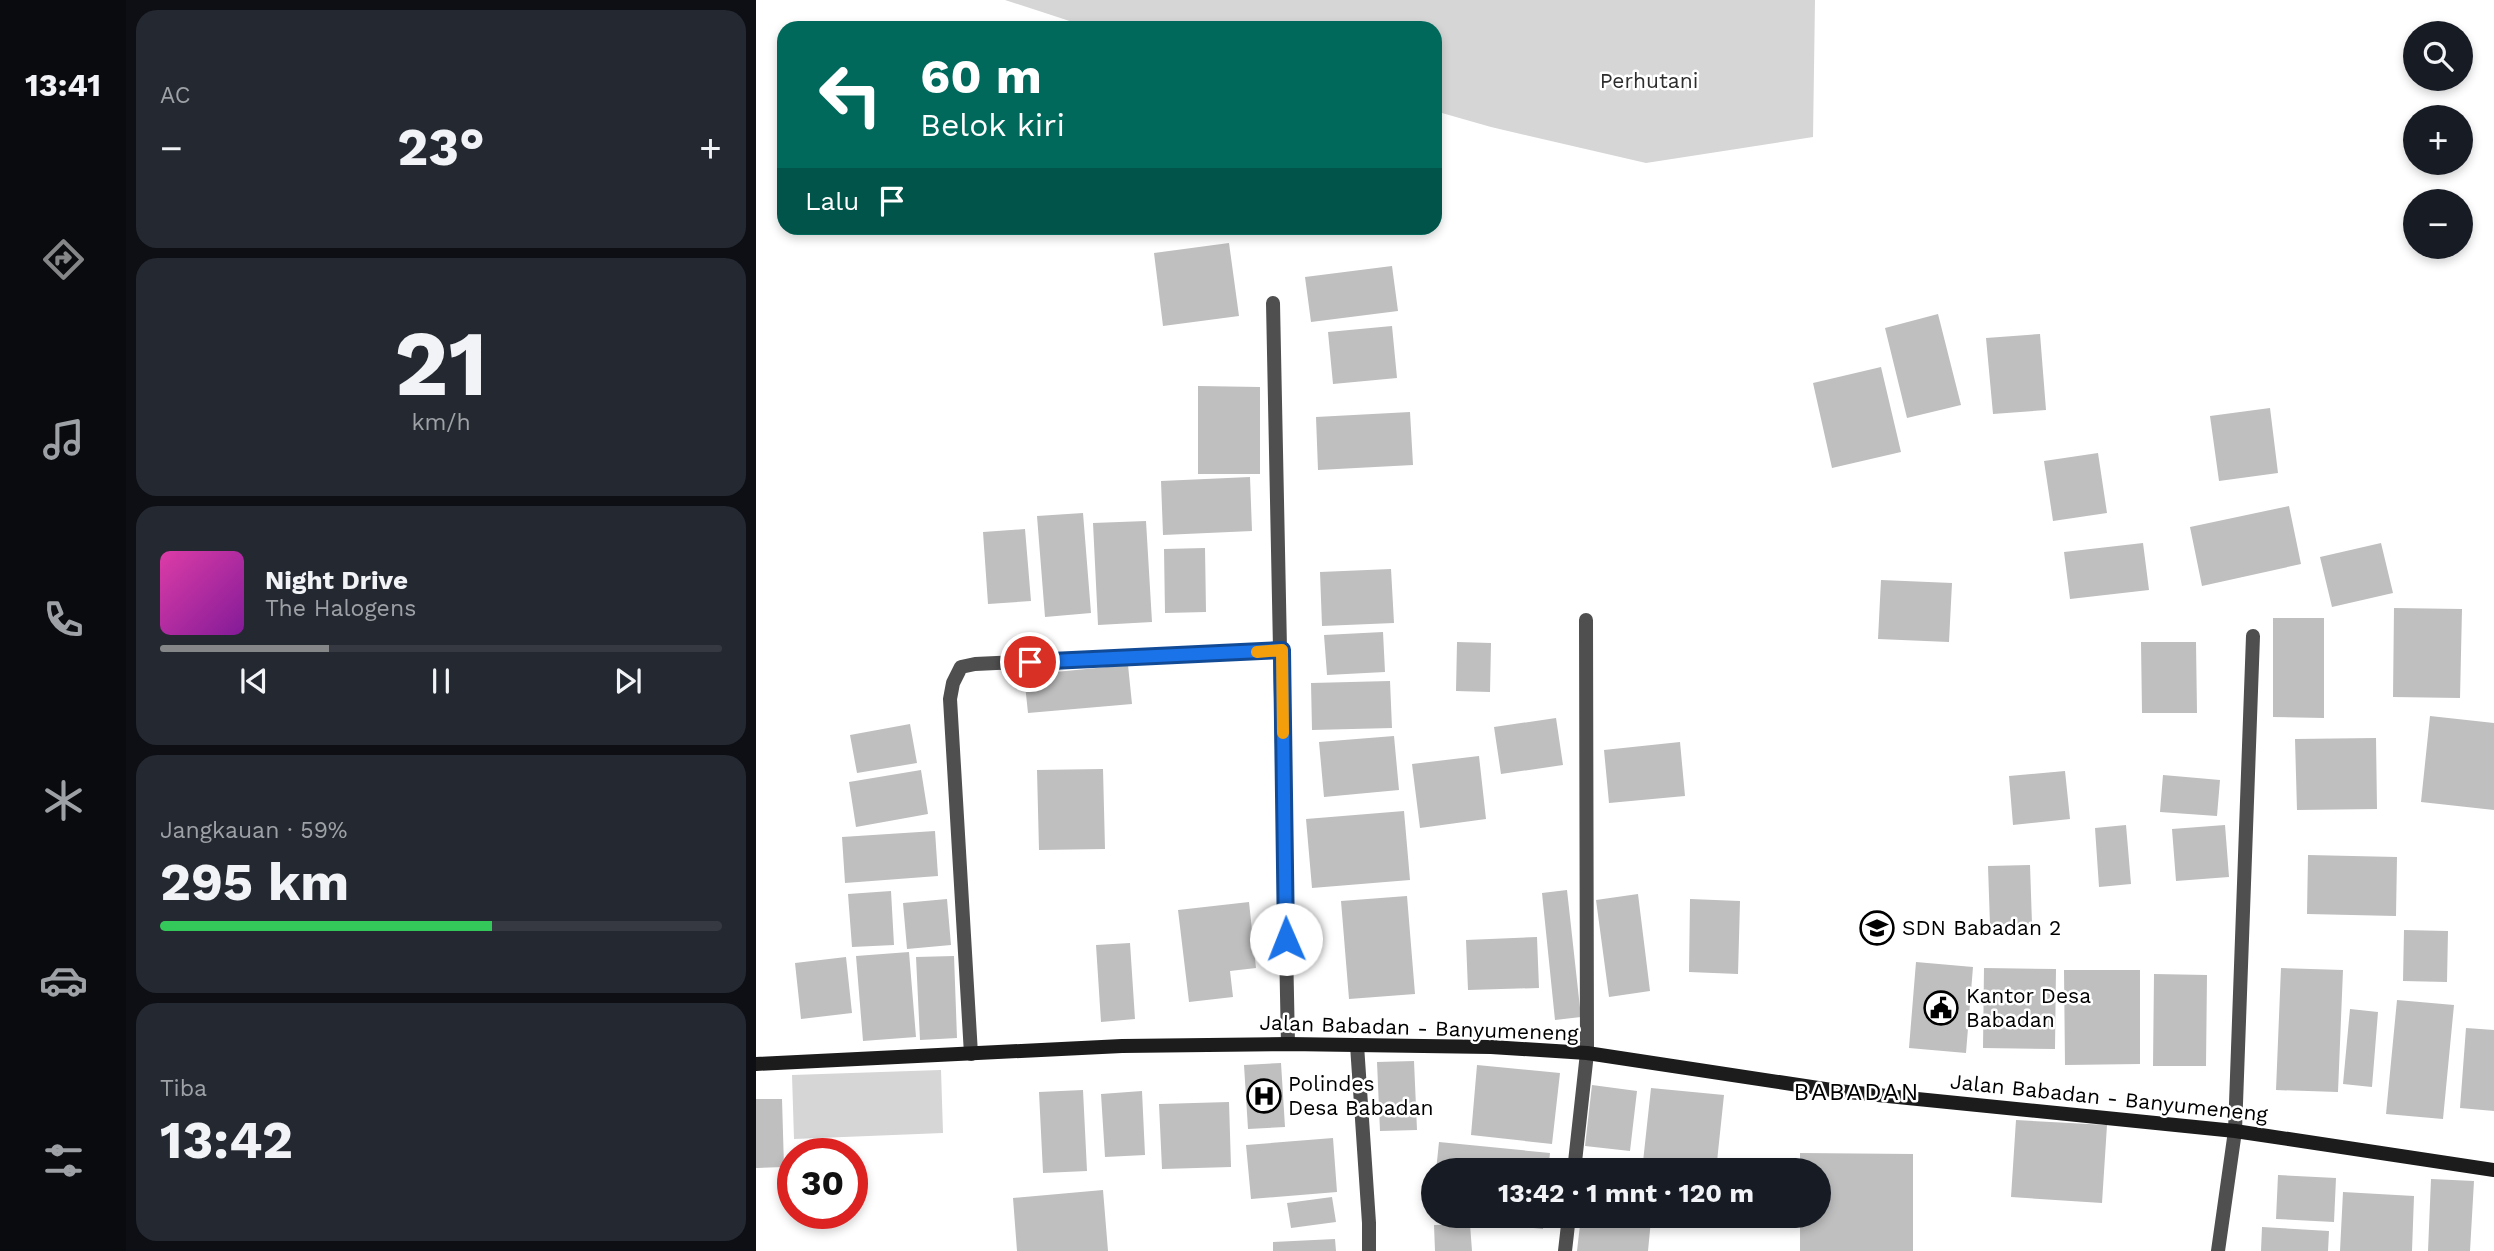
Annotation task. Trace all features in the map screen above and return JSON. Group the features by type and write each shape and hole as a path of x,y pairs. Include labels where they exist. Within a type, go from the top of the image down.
{"street":[{"path":"1273,303 1288,1044"},
{"path":"1575,1158 1587,1053 1586,620"},
{"path":"2218,1251 2235,1131 2253,636"},
{"path":"971,1054 950,699 953,683 961,667 975,664 1282,650"},
{"name":"Jalan Babadan - Banyumeneng","path":"756,1064 1122,1046 1288,1044 1491,1047 1587,1053 1838,1091 2235,1131 2494,1170"},
{"path":"1357,1045 1369,1223 1368,1251"},
{"path":"1565,1251 1568,1228"}],"green space":[{"name":"Perhutani","path":"1005,0 1815,0 1813,137 1646,163 1442,113 1442,21 1070,21"},
{"path":"941,1070 943,1133 794,1138 792,1075"}],"building":[{"path":"1229,243 1239,316 1163,326 1154,253"},
{"path":"1392,266 1398,311 1311,322 1305,277"},
{"path":"1938,314 1961,405 1907,418 1885,328"},
{"path":"1392,326 1397,378 1333,384 1328,332"},
{"path":"2040,334 2046,410 1993,414 1986,338"},
{"path":"1881,367 1901,452 1832,468 1813,383"},
{"path":"1198,386 1260,387 1260,474 1198,474"},
{"path":"2270,408 2278,473 2219,481 2210,416"},
{"path":"1410,412 1413,465 1318,470 1316,417"},
{"path":"2098,453 2107,513 2053,521 2044,461"},
{"path":"1250,477 1252,531 1163,535 1161,481"},
{"path":"2289,506 2301,564 2202,586 2190,527"},
{"path":"1083,513 1091,613 1045,617 1037,516"},
{"path":"1146,521 1152,622 1098,625 1093,523"},
{"path":"1025,529 1031,601 988,604 983,532"},
{"path":"2143,543 2149,590 2070,599 2064,552"},
{"path":"2381,543 2393,593 2332,607 2320,557"},
{"path":"1205,548 1206,612 1165,613 1164,549"},
{"path":"1391,569 1394,623 1322,626 1320,572"},
{"path":"1881,580 1952,583 1949,642 1878,639"},
{"path":"2394,608 2462,609 2460,698 2393,697"},
{"path":"2273,618 2324,618 2324,718 2273,717"},
{"path":"1383,632 1385,672 1327,675 1324,635"},
{"path":"1457,642 1491,643 1490,692 1456,691"},
{"path":"2141,642 2196,642 2197,713 2142,713"},
{"path":"1128,665 1132,704 1028,713 1024,675"},
{"path":"1390,681 1392,728 1312,730 1311,683"},
{"path":"2430,716 2494,723 2494,810 2421,802"},
{"path":"1556,718 1563,765 1501,774 1494,727"},
{"path":"910,724 917,763 857,773 850,735"},
{"path":"1394,736 1399,790 1324,797 1319,742"},
{"path":"2376,738 2377,809 2297,810 2295,739"},
{"path":"1680,742 1685,796 1609,803 1604,750"},
{"path":"1479,756 1486,819 1420,828 1412,764"},
{"path":"1103,769 1105,849 1039,850 1037,770"},
{"path":"921,770 928,814 856,827 849,782"},
{"path":"2065,771 2070,819 2013,825 2009,776"},
{"path":"2163,775 2220,780 2217,816 2160,812"},
{"path":"1404,811 1410,880 1312,888 1306,819"},
{"path":"2126,825 2131,884 2099,887 2095,828"},
{"path":"2225,825 2229,877 2176,881 2172,829"},
{"path":"935,831 938,876 845,883 842,837"},
{"path":"2308,855 2397,857 2396,916 2307,914"},
{"path":"2030,865 2032,924 1990,925 1988,866"},
{"path":"1567,890 1581,1017 1555,1020 1542,893"},
{"path":"891,891 894,945 852,947 848,894"},
{"path":"1638,894 1650,991 1609,997 1596,900"},
{"path":"1407,896 1415,994 1349,999 1341,901"},
{"path":"947,899 951,945 907,949 903,903"},
{"path":"1690,899 1740,901 1738,974 1689,972"},
{"path":"1249,902 1256,968 1230,971 1233,997 1189,1002 1178,910"},
{"path":"2404,930 2448,931 2447,982 2403,981"},
{"path":"1537,937 1539,988 1468,990 1466,940"},
{"path":"1130,943 1135,1019 1101,1022 1096,945"},
{"path":"909,952 916,1037 863,1041 856,956"},
{"path":"954,956 957,1038 920,1040 916,957"},
{"path":"846,957 852,1013 801,1019 795,963"},
{"name":"Kantor Desa Babadan","path":"1916,962 1973,967 1966,1053 1909,1048"},
{"path":"1984,968 2056,969 2055,1049 1983,1048"},
{"path":"2281,968 2343,970 2338,1092 2276,1090"},
{"path":"2064,970 2140,970 2140,1064 2065,1065"},
{"path":"2154,974 2207,975 2206,1066 2153,1066"},
{"path":"2397,1000 2454,1005 2443,1119 2386,1114"},
{"path":"2350,1009 2378,1012 2372,1087 2343,1084"},
{"path":"2466,1028 2494,1030 2494,1111 2460,1108"},
{"path":"1414,1061 1417,1130 1380,1131 1377,1062"},
{"name":"Polindes Desa Babadan","path":"1281,1063 1285,1127 1248,1129 1244,1065"},
{"path":"1477,1065 1560,1073 1552,1144 1471,1135"},
{"path":"1592,1085 1637,1091 1630,1151 1585,1146"},
{"path":"1651,1088 1724,1095 1717,1158 1643,1158"},
{"path":"1083,1090 1087,1171 1043,1173 1039,1092"},
{"path":"1142,1091 1145,1155 1105,1157 1101,1094"},
{"path":"756,1099 782,1099 783,1138 777,1138 777,1167 756,1168"},
{"path":"1229,1102 1231,1167 1162,1169 1159,1104"},
{"path":"2016,1120 2107,1125 2102,1203 2011,1197"},
{"path":"1333,1138 1337,1192 1251,1199 1246,1145"},
{"path":"1439,1142 1550,1153 1549,1158 1437,1158"},
{"path":"1800,1153 1913,1154 1913,1251 1800,1251 1800,1228 1831,1228 1831,1158 1800,1158"},
{"path":"2278,1175 2336,1178 2334,1222 2276,1219"},
{"path":"2431,1179 2474,1181 2470,1251 2428,1251"},
{"path":"1103,1190 1108,1251 1017,1251 1013,1198"},
{"path":"2343,1192 2414,1196 2412,1251 2340,1251"},
{"path":"1332,1197 1336,1222 1291,1228 1287,1203"},
{"path":"2262,1227 2329,1231 2328,1251 2261,1251"},
{"path":"1434,1228 1470,1228 1472,1251 1435,1251"},
{"path":"1580,1228 1650,1228 1648,1251 1577,1251"},
{"path":"1335,1239 1336,1251 1273,1251 1273,1242"}],"slow traffic":[{"path":"1257,652 1282,650 1283,733"}],"place":[{"name":"SDN Babadan 2","path":"1877,928"},
{"name":"Kantor Desa Babadan","path":"1941,1008"},
{"name":"Polindes Desa Babadan","path":"1264,1096"}],"district":[{"name":"BABADAN","path":"1857,1092"}],"route":[{"path":"1030,662 1282,650 1286,939"}]}
